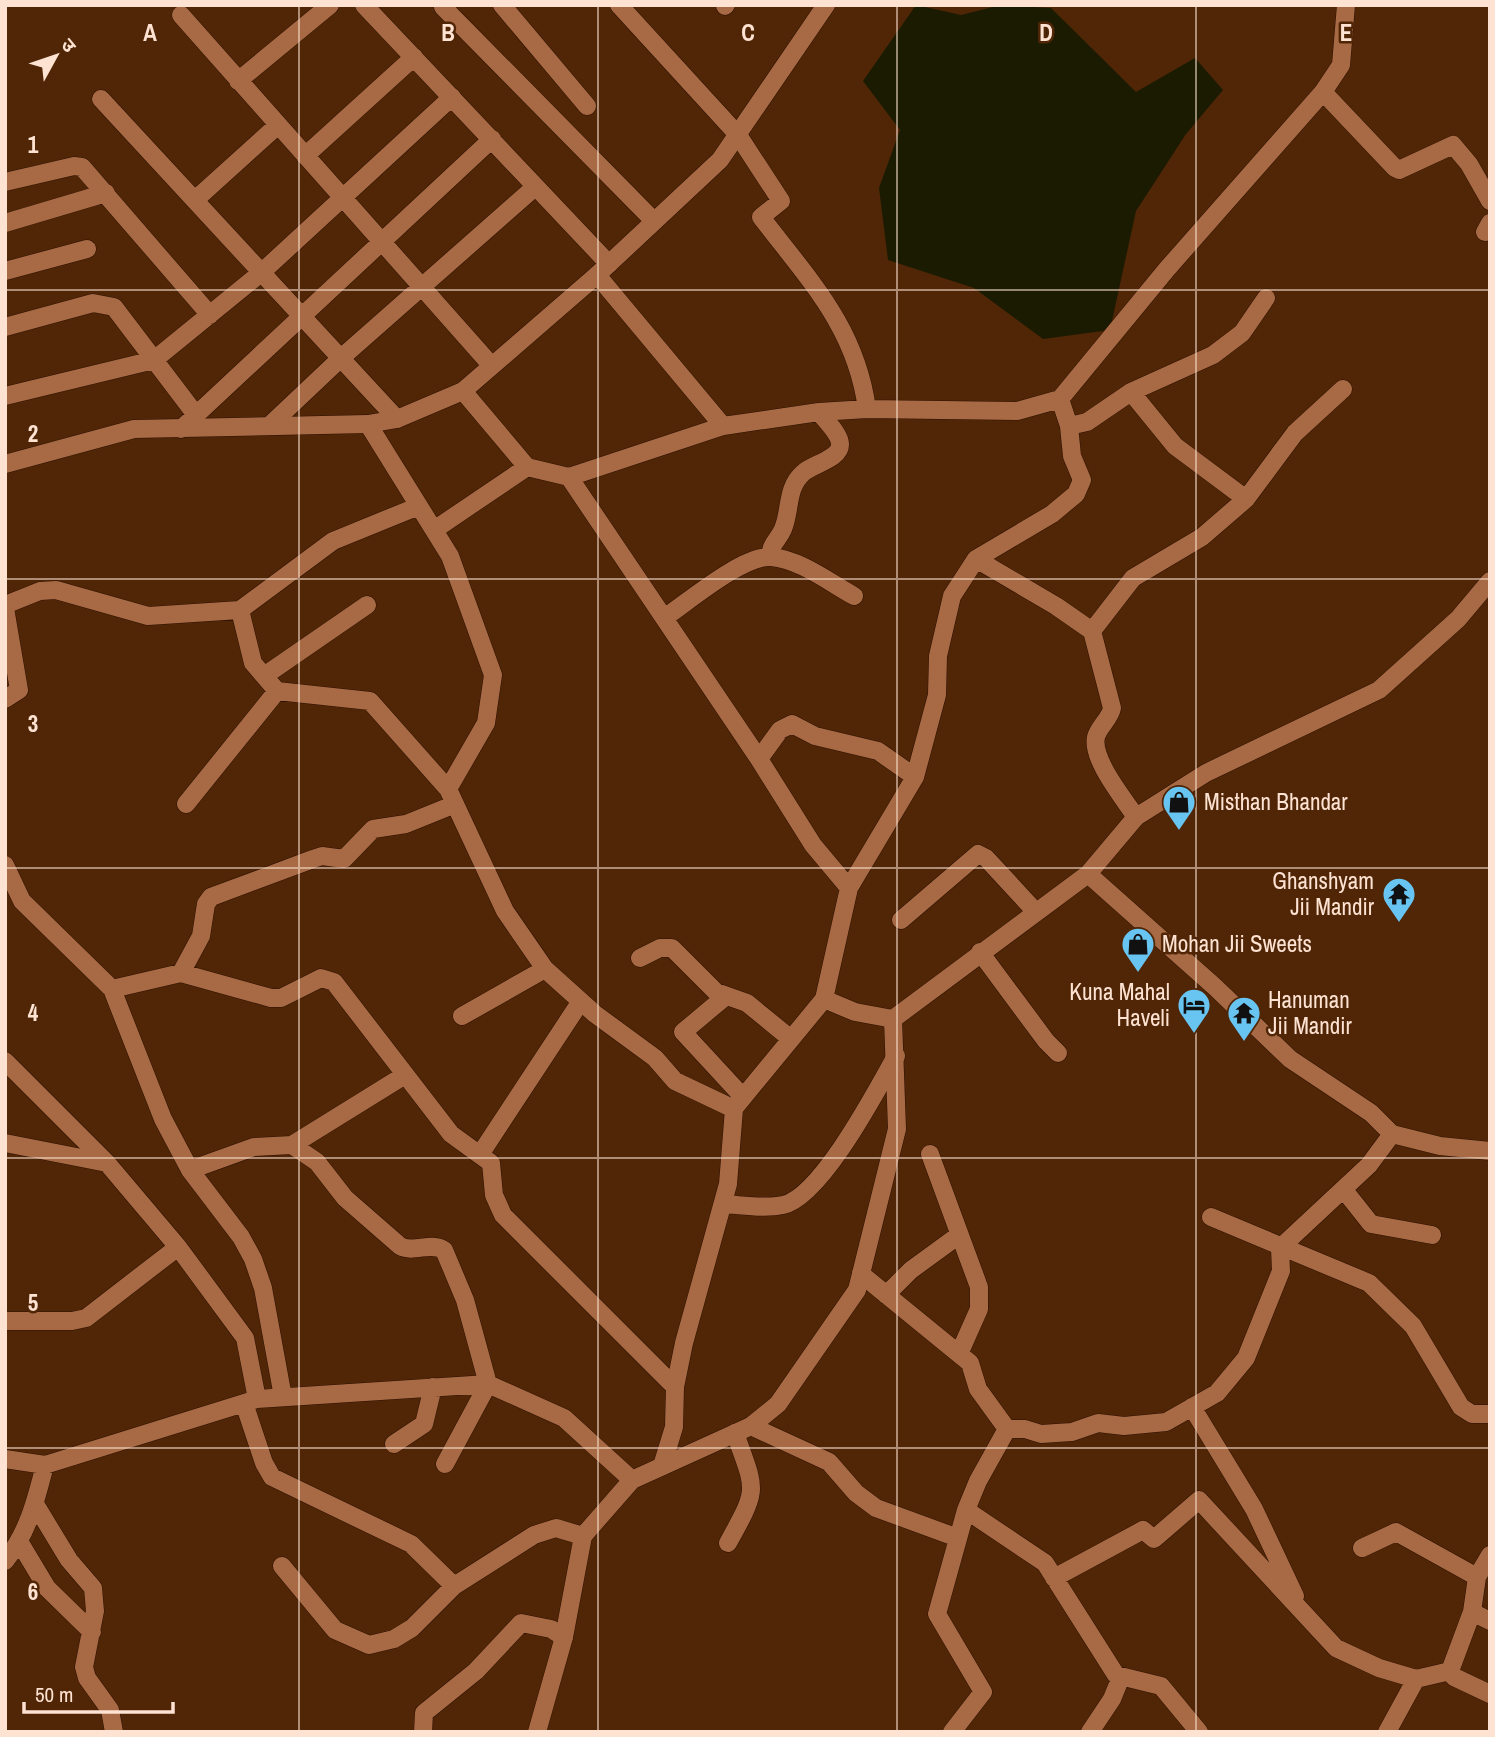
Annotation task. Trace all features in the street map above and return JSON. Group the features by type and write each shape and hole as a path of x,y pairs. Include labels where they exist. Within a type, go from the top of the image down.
{"street":[{"path":"238,81 330,5"},
{"path":"365,5 535,187 603,269 723,426"},
{"path":"502,5 587,106"},
{"path":"619,5 738,135 780,201 761,217 849,338 863,376 867,409"},
{"path":"5,464 134,429 368,424 397,419 463,391 603,269 720,160 826,5"},
{"path":"463,391 527,467 569,477 723,426 820,412 867,409 1017,411 1060,399 1184,249 1322,92 1341,65 1346,5"},
{"path":"446,6 654,221"},
{"path":"181,15 491,365"},
{"path":"305,156 414,57"},
{"path":"1322,92 1395,169 1399,170 1453,145 1469,164 1490,201"},
{"path":"5,396 154,359 262,272 344,200 452,97"},
{"path":"101,99 397,419"},
{"path":"195,200 278,125"},
{"path":"181,429 492,139"},
{"path":"1469,164 1490,169"},
{"path":"5,182 74,166 89,173 210,315"},
{"path":"269,426 341,358 535,187"},
{"path":"5,223 106,194"},
{"path":"5,271 87,249"},
{"path":"1069,426 1087,422 1131,392 1213,355 1242,333 1266,298"},
{"path":"5,327 103,302 122,314 197,415"},
{"path":"1092,631 1133,578 1202,537 1246,499 1296,433 1343,389"},
{"path":"1131,392 1175,446 1246,499"},
{"path":"662,1466 674,1427 675,1387 728,1184 738,1103 824,999 849,888 915,777 937,695 938,656 952,596 976,559 1052,514 1076,494 1082,480 1072,456 1069,426 1060,399"},
{"path":"770,557 772,542 784,528 794,483 802,473 834,455 840,448 840,441 820,412"},
{"path":"181,973 201,936 206,904 211,897 313,859 347,858 373,829 406,824 451,797 486,723 493,675 450,556 368,424"},
{"path":"434,530 527,467"},
{"path":"569,477 759,759 813,845 849,888"},
{"path":"5,699 19,690 5,607 40,591 56,590 148,615 240,610 333,541 419,506"},
{"path":"664,618 735,571 756,559 770,557 789,561 854,596"},
{"path":"976,559 1056,606 1092,631 1112,708 1096,736 1095,747 1101,763 1136,817"},
{"path":"824,999 855,1012 893,1019 1087,874 1136,817 1206,773 1379,690 1458,619 1490,581"},
{"path":"264,676 367,605"},
{"path":"240,610 253,663 277,691 370,701 451,797 465,821 505,911 545,969 581,1001 655,1058 675,1081 738,1103"},
{"path":"186,804 277,691"},
{"path":"759,759 780,730 792,724 815,736 878,751 915,777"},
{"path":"901,920 978,854 986,858 1035,911"},
{"path":"5,865 22,901 112,989 163,1119 190,1170 241,1237 253,1259 263,1288 283,1397"},
{"path":"1087,874 1215,987 1290,1059 1371,1113 1392,1134 1440,1146 1490,1151"},
{"path":"640,958 660,948 672,948 709,986 753,1007 791,1039"},
{"path":"980,952 1045,1041 1058,1053"},
{"path":"461,1016 545,969"},
{"path":"112,989 181,973 271,998 281,998 321,978 334,982 451,1134 481,1153 491,1163 494,1195 503,1215 675,1387"},
{"path":"726,996 683,1032 738,1103"},
{"path":"481,1153 581,1001"},
{"path":"537,1732 564,1637 583,1536 632,1480 743,1429 778,1404 857,1290 897,1129 893,1019"},
{"path":"723,1204 784,1205 804,1192 857,1126 896,1056"},
{"path":"5,1061 107,1163 178,1247 245,1338 251,1401 264,1463 272,1477 411,1544 454,1586"},
{"path":"190,1170 254,1147 292,1145 405,1075"},
{"path":"1280,1248 1369,1165 1392,1134"},
{"path":"5,1143 107,1163"},
{"path":"292,1145 317,1162 345,1198 400,1246 408,1250 437,1246 444,1250 465,1300 488,1384 445,1464"},
{"path":"930,1154 979,1287 979,1309 959,1354"},
{"path":"1344,1190 1371,1224 1432,1235"},
{"path":"1212,1217 1280,1248 1369,1283 1413,1326 1461,1407 1472,1415 1490,1414"},
{"path":"886,1295 911,1270 959,1235"},
{"path":"5,1321 72,1321 86,1318 178,1247"},
{"path":"1007,1429 1025,1429 1041,1434 1072,1432 1098,1423 1124,1426 1166,1422 1217,1393 1246,1358 1281,1270 1280,1248"},
{"path":"861,1274 970,1363 978,1389 1007,1429"},
{"path":"5,1459 45,1465 251,1401 488,1384 564,1418 632,1480"},
{"path":"394,1444 424,1424 433,1387"},
{"path":"1192,1407 1254,1509 1303,1612"},
{"path":"743,1429 829,1462 866,1502 876,1508 958,1538"},
{"path":"728,1543 748,1507 753,1492 743,1429"},
{"path":"952,1732 983,1692 937,1614 966,1510 1007,1429"},
{"path":"5,1561 20,1543 35,1504 45,1465"},
{"path":"1054,1578 1143,1530 1154,1539 1199,1500 1336,1648 1379,1668 1416,1679 1450,1671"},
{"path":"35,1504 69,1560 93,1588 95,1597 92,1632 84,1654 84,1667 87,1678 110,1710 114,1732"},
{"path":"966,1510 1045,1563 1116,1675 1161,1686 1199,1732"},
{"path":"282,1566 335,1630 369,1645 394,1639 412,1628 454,1586 534,1535 556,1528 583,1536"},
{"path":"1362,1548 1396,1532 1477,1577"},
{"path":"20,1543 47,1588 92,1632"},
{"path":"1450,1671 1472,1612 1477,1577 1490,1555"},
{"path":"1472,1612 1490,1620"},
{"path":"423,1732 424,1713 476,1671 521,1623 551,1629 564,1637"},
{"path":"1450,1671 1454,1677 1490,1694"},
{"path":"1090,1732 1112,1699 1121,1677"},
{"path":"1387,1732 1416,1679"}],"shaded area":[{"path":"916,5 961,15 1001,5 1051,8 1136,92 1195,58 1223,90 1186,134 1136,211 1110,330 1043,339 974,288 888,260 879,188 900,130 863,81"}],"place":[{"name":"Misthan Bhandar","path":"1179,832"},
{"name":"Ghanshyam Jii Mandir","path":"1399,924"},
{"name":"Mohan Jii Sweets","path":"1138,974"},
{"name":"Kuna Mahal Haveli","path":"1194,1035"},
{"name":"Hanuman Jii Mandir","path":"1244,1043"}]}
